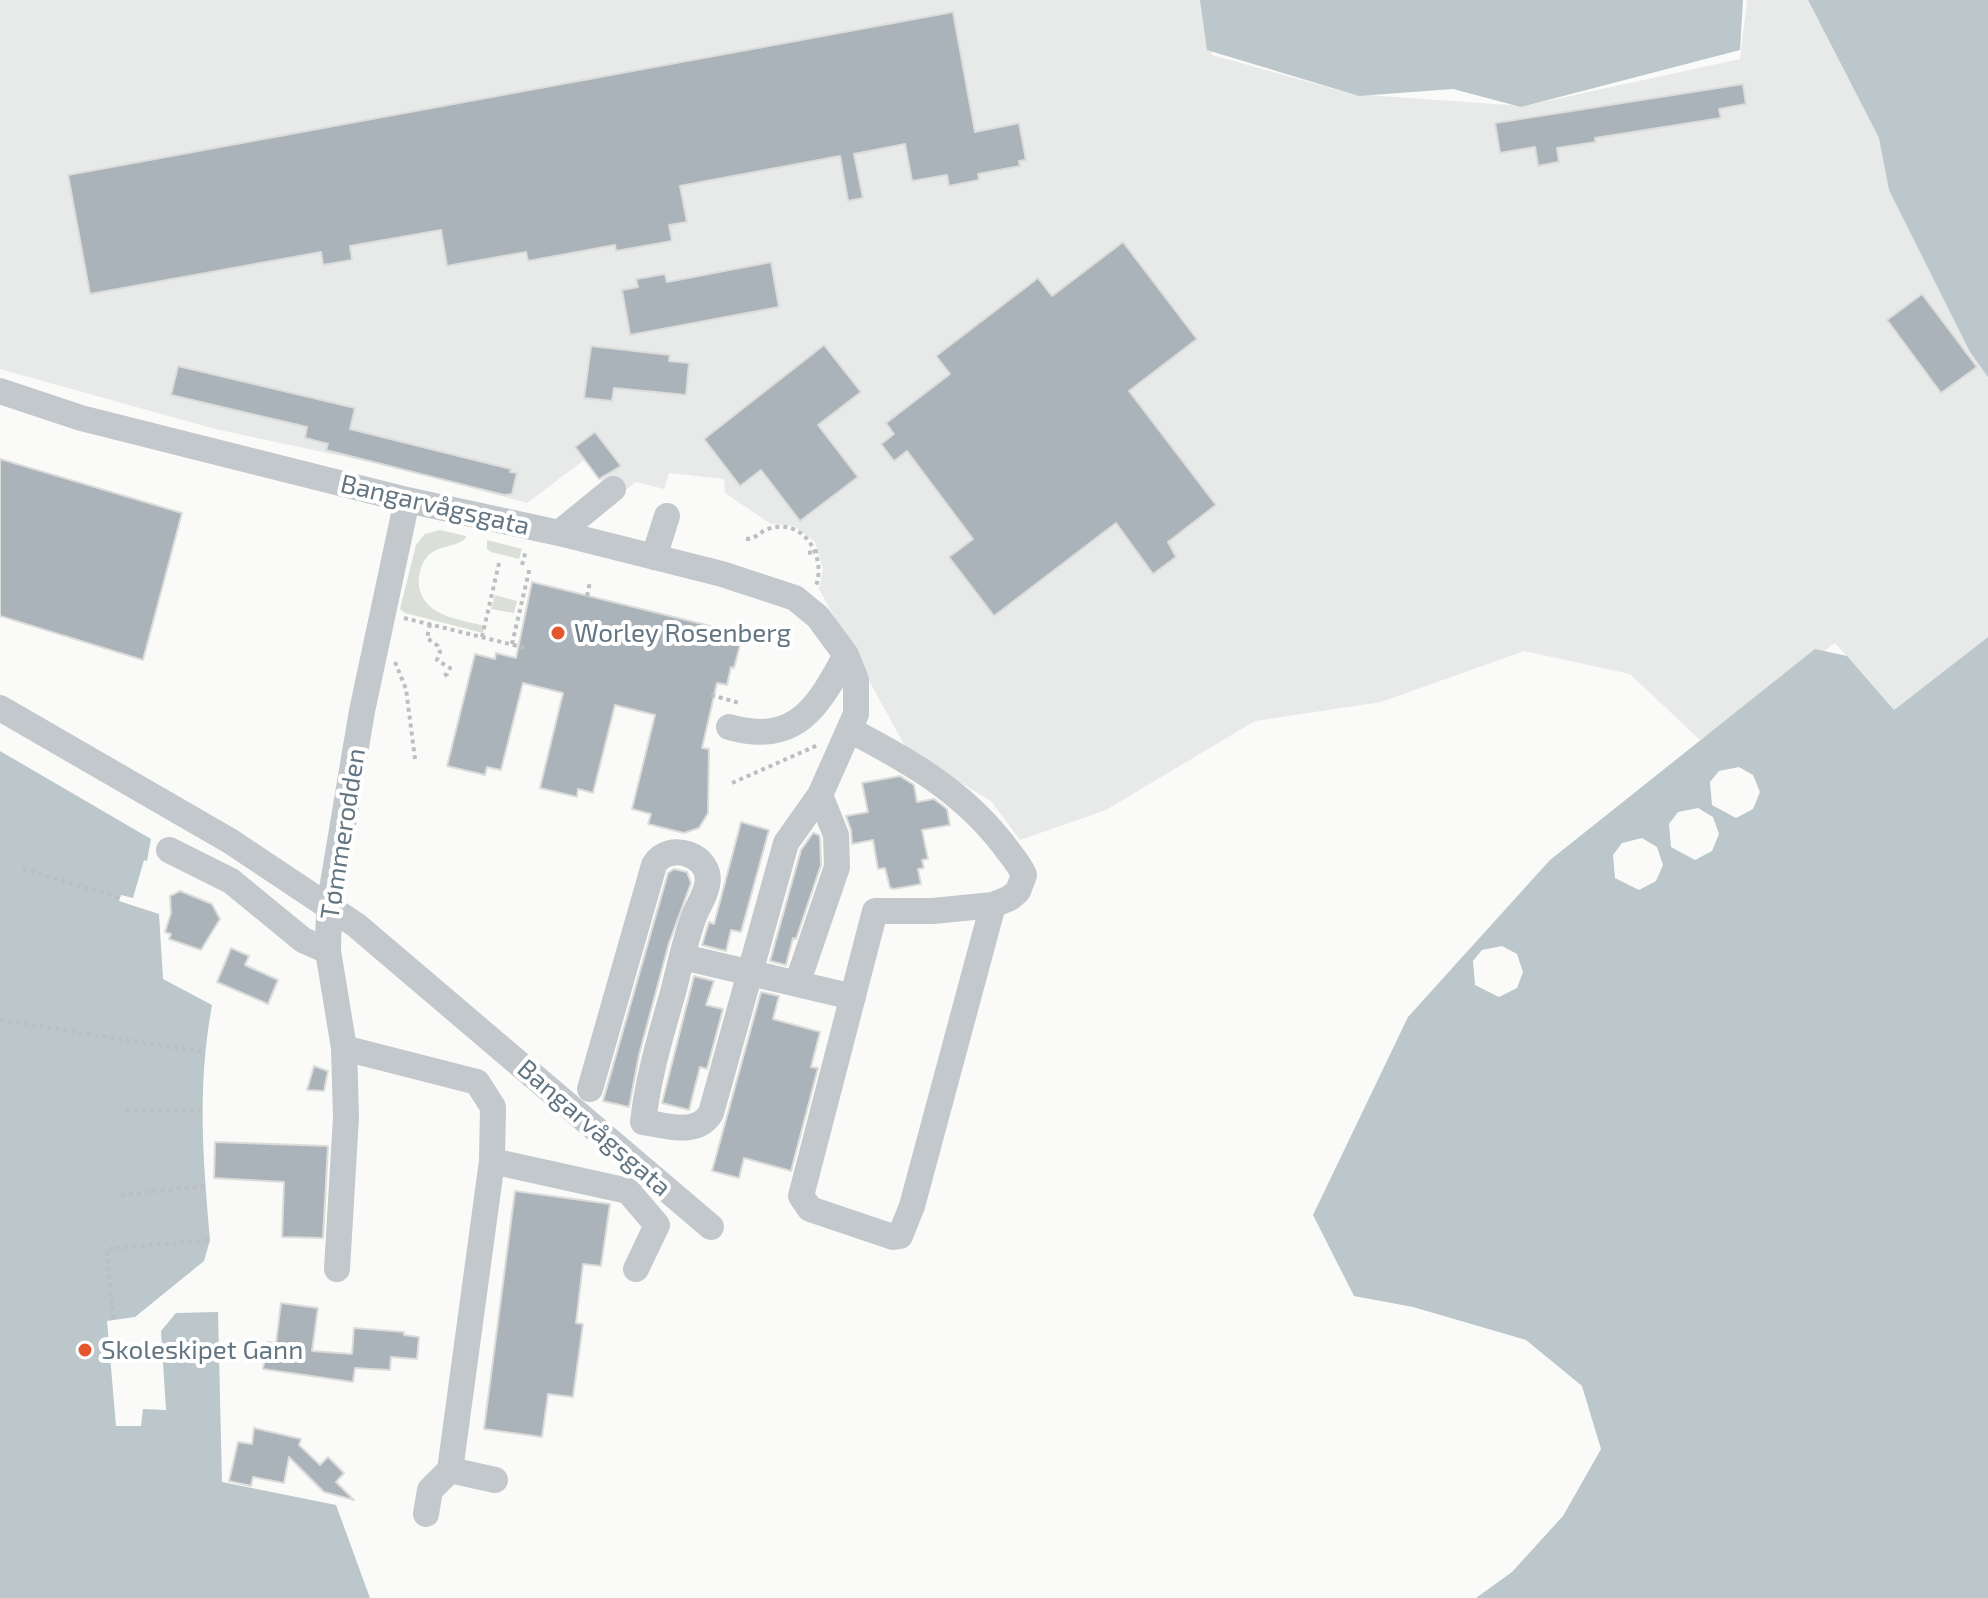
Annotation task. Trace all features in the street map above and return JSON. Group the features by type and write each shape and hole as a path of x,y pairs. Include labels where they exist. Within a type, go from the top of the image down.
{"street":[{"name":"Bangarvågsgata","path":"0,391 81,418 407,500 559,533 722,574 795,598 818,617 846,655"},
{"path":"559,533 613,489"},
{"name":"Tømmerodden","path":"337,1269 346,1117 344,1048 328,951 329,907 362,711 394,620 407,500"},
{"path":"654,557 667,516"},
{"path":"590,1089 654,865 663,855 684,852 700,860 709,876 693,919 648,1082 643,1122 686,1128 706,1121 718,1090 786,843 820,795 852,725 857,689 846,655"},
{"path":"729,727 769,733 789,727 807,715 822,699 846,655"},
{"name":"Bangarvågsgata","path":"0,708 230,841 371,936 711,1227"},
{"path":"852,725 917,766 964,802 992,830 1024,875 1018,891 993,905 933,911 875,911 801,1196 810,1209 893,1237 900,1236 912,1206 993,905"},
{"path":"797,984 837,867 836,835 820,795"},
{"path":"169,850 231,881 303,940 328,951"},
{"path":"683,957 853,997"},
{"path":"344,1048 477,1082 493,1107 492,1161 450,1470 430,1490 426,1514"},
{"path":"492,1161 628,1191 657,1225 636,1269"},
{"path":"450,1470 495,1480"}],"path":[{"path":"746,539 753,539 769,528 790,527 809,540 818,557 818,580 813,592"},
{"path":"522,565 526,547"},
{"path":"808,553 817,551"},
{"path":"482,637 500,559"},
{"path":"512,644 530,567"},
{"path":"587,596 590,582"},
{"path":"394,620 411,619"},
{"path":"394,620 411,619 526,648"},
{"path":"430,624 427,638 438,646 440,652 437,660 450,668 442,677"},
{"path":"396,652 395,660 406,689 411,715 415,759"},
{"path":"732,783 817,746 852,725"},
{"path":"23,869 120,898"},
{"path":"0,1020 203,1052"},
{"path":"126,1111 201,1110"},
{"path":"121,1195 205,1186"},
{"path":"113,1319 107,1249 210,1240"}],"shaded area":[{"path":"0,0 1204,0 1212,55 1352,94 1524,106 1740,59 1747,0 1808,0 1879,138 1988,370 1988,637 1894,710 1835,643 1700,740 1630,674 1524,651 1381,702 1255,721 1106,810 1020,840 991,801 907,750 819,589 823,569 815,542 794,526 771,524 725,493 724,479 669,473 664,489 636,482 619,495 606,478 601,481 584,460 527,503 402,469 215,429 0,369"},
{"path":"1200,0 1743,0 1740,50 1521,107 1453,89 1359,96 1207,50"},
{"path":"1808,0 1988,0 1988,377 1970,352 1889,190 1879,138"},
{"path":"440,530 466,536 461,542 436,550 425,560 419,579 423,597 436,611 484,626 483,633 405,613 400,609 416,545 425,534"},
{"path":"487,540 522,549 519,559 491,552 487,549"},
{"path":"495,595 517,601 514,613 491,609"},
{"path":"1988,637 1988,1598 1476,1598 1512,1572 1563,1516 1601,1449 1582,1386 1526,1340 1413,1307 1354,1296 1313,1215 1408,1017 1550,860 1815,649 1847,656 1894,710","holes":["1739,767 1753,775 1760,792 1753,809 1736,818 1712,805 1710,782 1719,771","1698,808 1713,817 1719,834 1712,851 1695,860 1671,847 1669,824 1678,812","1642,838 1657,847 1663,865 1656,881 1639,890 1615,878 1613,855 1622,843","1502,946 1517,954 1523,972 1517,988 1499,997 1475,985 1473,961 1482,950"]},
{"path":"0,751 151,839 147,861 144,860 133,898 121,895 119,901 159,914 163,979 212,1005 203,1094 210,1240 204,1261 135,1317 107,1321 116,1426 141,1426 143,1409 166,1410 161,1331 176,1313 218,1312 222,1482 336,1505 370,1598 0,1598"}],"building":[{"path":"953,12 975,132 1019,123 1026,160 1019,161 1020,166 978,174 979,180 949,186 947,175 912,181 905,144 854,154 863,198 848,201 840,156 680,186 687,222 669,225 672,241 616,251 615,245 528,261 526,252 447,266 441,230 350,246 352,260 323,265 321,252 90,294 68,175"},
{"path":"1743,84 1746,104 1719,109 1721,118 1595,138 1596,142 1557,148 1559,162 1538,166 1535,147 1500,153 1495,123"},
{"path":"1123,242 1197,339 1129,391 1216,505 1168,542 1176,557 1153,574 1116,523 994,616 949,557 973,539 907,451 894,461 881,444 894,434 886,423 950,374 936,356 1038,278 1052,296"},
{"path":"771,262 779,307 630,335 622,290 638,287 636,279 665,274 667,282"},
{"path":"1922,294 1977,367 1941,393 1887,320"},
{"path":"824,345 861,392 818,425 858,477 800,521 761,470 740,486 704,439"},
{"path":"591,346 670,355 669,361 689,363 686,395 614,388 612,401 584,398"},
{"path":"178,366 355,408 350,429 511,469 510,472 517,473 512,494 504,495 326,450 328,444 305,438 307,427 171,395"},
{"path":"595,432 621,466 599,479 575,447"},
{"path":"0,459 182,513 143,660 0,616"},
{"path":"532,582 743,634 727,685 717,683 702,748 709,749 708,813 699,828 684,833 648,824 651,814 632,809 655,715 615,705 593,793 578,789 577,797 540,788 563,693 523,683 501,770 487,767 485,775 447,766 475,654 495,659 496,653 516,658"},
{"path":"900,776 914,785 917,802 934,799 947,809 950,825 922,830 928,859 922,860 924,868 918,869 921,884 894,889 890,888 885,868 878,869 873,840 852,844 846,816 868,812 862,783"},
{"path":"741,822 769,830 741,932 731,930 726,951 702,945 709,922 714,924"},
{"path":"813,833 820,838 821,865 786,965 770,961 801,850"},
{"path":"674,869 687,872 691,883 669,943 639,1055 629,1107 603,1101 668,873"},
{"path":"180,891 212,904 220,919 201,950 169,939 171,934 165,932 171,913 170,896"},
{"path":"231,948 249,956 245,965 278,980 268,1004 217,982"},
{"path":"694,976 714,981 706,1005 723,1009 707,1069 700,1067 689,1110 662,1103"},
{"path":"761,992 779,996 773,1019 820,1032 811,1067 818,1068 791,1171 744,1158 739,1178 712,1171"},
{"path":"314,1066 328,1071 324,1091 307,1090"},
{"path":"215,1142 328,1146 323,1238 282,1237 284,1182 214,1178"},
{"path":"515,1191 610,1204 601,1266 583,1264 576,1323 583,1324 573,1397 548,1394 542,1437 484,1429"},
{"path":"281,1303 318,1308 312,1351 352,1354 354,1328 404,1332 404,1335 419,1337 417,1359 391,1357 390,1370 355,1368 353,1382 263,1369 267,1342 276,1343"},
{"path":"254,1428 301,1439 299,1445 320,1465 328,1457 344,1473 336,1482 354,1500 324,1492 289,1457 284,1483 253,1477 251,1486 229,1481 238,1442 252,1444"}],"place":[{"name":"Worley Rosenberg","path":"558,633"},
{"name":"Skoleskipet Gann","path":"85,1350"}]}
